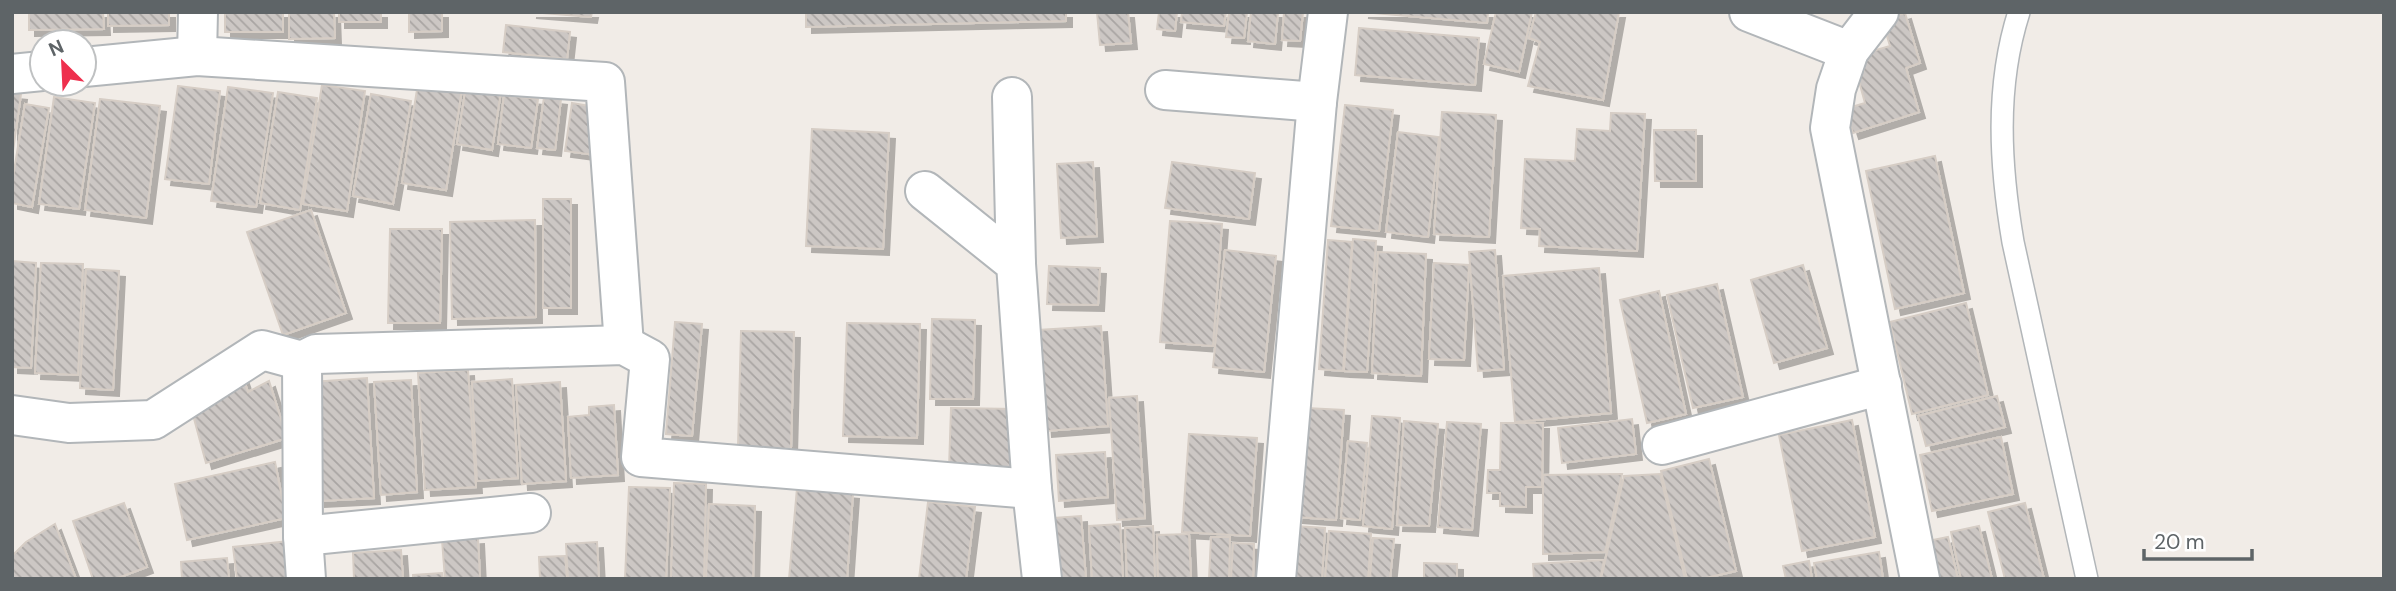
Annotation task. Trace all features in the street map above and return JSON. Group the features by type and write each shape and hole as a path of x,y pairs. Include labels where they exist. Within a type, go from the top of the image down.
{"street":[{"path":"197,56 198,12"},
{"path":"1276,579 1317,102 1328,12"},
{"path":"1749,12 1849,51"},
{"path":"1879,12 1849,51 1836,89 1830,128 1920,579"},
{"path":"98,66 197,56 605,82 624,345"},
{"path":"1165,90 1317,102"},
{"path":"1013,97 1016,264 1032,489 1042,579"},
{"path":"925,191 1016,264"},
{"path":"12,415 69,423 153,420 262,350 302,361 316,354 624,345 650,359 641,457 1032,489"},
{"path":"302,361 303,537 306,579"},
{"path":"1662,445 1882,385"},
{"path":"303,537 531,513"}],"lane":[{"path":"2019,12 2013,31 2002,103 2004,186 2013,242 2087,579"}],"building":[{"path":"29,12 103,12 104,29 29,28"},
{"path":"108,12 169,12 169,25 108,26"},
{"path":"225,12 283,12 283,32 225,32"},
{"path":"289,12 334,12 335,38 289,39"},
{"path":"339,12 381,12 381,22 339,22"},
{"path":"409,12 442,12 442,31 409,32"},
{"path":"530,12 592,12 591,17"},
{"path":"806,12 1066,12 1066,21 806,27"},
{"path":"1097,12 1128,12 1131,43 1100,45"},
{"path":"1159,12 1177,12 1175,31 1157,29"},
{"path":"1182,12 1226,12 1224,26 1181,22"},
{"path":"1229,12 1247,12 1244,38 1226,37"},
{"path":"1251,12 1278,12 1275,44 1248,41"},
{"path":"1284,12 1303,12 1300,41 1282,40"},
{"path":"1362,12 1488,12 1487,23"},
{"path":"1496,12 1532,12 1519,72 1484,64"},
{"path":"1536,12 1619,12 1603,100 1528,86 1540,42 1529,38"},
{"path":"1905,13 1920,63 1906,68 1919,112 1853,133 1845,109 1865,103 1857,74 1864,71 1859,55 1890,46 1882,20"},
{"path":"506,25 570,32 567,59 503,52"},
{"path":"1359,28 1479,38 1475,85 1355,75"},
{"path":"419,77 463,83 446,190 402,183"},
{"path":"322,85 365,91 347,211 303,204"},
{"path":"178,86 220,91 209,184 165,179"},
{"path":"466,86 501,91 492,150 457,144"},
{"path":"228,87 273,93 256,207 211,201"},
{"path":"278,92 317,98 300,210 260,203"},
{"path":"12,93 21,94 12,158"},
{"path":"371,94 411,101 393,204 353,196"},
{"path":"504,95 538,99 531,148 498,144"},
{"path":"544,97 561,99 555,150 537,148"},
{"path":"54,98 95,103 79,209 39,204"},
{"path":"100,99 160,106 146,218 85,210"},
{"path":"572,103 602,108 595,155 565,151"},
{"path":"25,104 49,108 32,207 12,203 12,183"},
{"path":"1345,105 1393,110 1379,231 1331,226"},
{"path":"1442,112 1496,115 1489,237 1434,234"},
{"path":"1611,113 1645,114 1637,251 1539,246 1540,229 1521,228 1525,159 1575,161 1577,129 1610,131"},
{"path":"812,129 889,133 883,249 806,246"},
{"path":"1654,130 1696,130 1696,181 1655,181"},
{"path":"1398,132 1439,137 1428,237 1386,232"},
{"path":"1935,156 1964,293 1895,309 1866,171"},
{"path":"1093,162 1097,236 1061,238 1057,164"},
{"path":"1172,162 1255,173 1249,219 1165,208"},
{"path":"543,199 571,199 571,308 543,308"},
{"path":"311,210 346,313 283,335 247,232"},
{"path":"535,220 536,317 452,319 450,222"},
{"path":"1170,221 1222,224 1213,346 1160,342"},
{"path":"390,229 442,229 440,323 388,323"},
{"path":"1353,239 1376,241 1367,372 1344,371"},
{"path":"1328,240 1352,242 1343,371 1319,369"},
{"path":"1225,250 1276,256 1264,372 1213,367"},
{"path":"1495,250 1504,369 1478,371 1469,252"},
{"path":"1378,252 1426,254 1421,376 1372,373"},
{"path":"12,261 36,263 31,368 12,367"},
{"path":"41,263 83,264 78,375 35,373"},
{"path":"1434,263 1469,265 1464,360 1429,359"},
{"path":"1803,265 1827,348 1774,363 1751,280"},
{"path":"1049,266 1100,268 1098,305 1047,304"},
{"path":"1599,268 1611,413 1515,422 1503,276"},
{"path":"86,269 119,271 113,390 80,388"},
{"path":"1717,284 1743,397 1693,408 1667,295"},
{"path":"1659,291 1686,414 1647,423 1620,300"},
{"path":"1966,303 1988,395 1912,414 1890,322"},
{"path":"932,319 975,320 973,399 930,399"},
{"path":"675,322 702,324 692,436 666,434"},
{"path":"847,323 920,324 917,438 843,436"},
{"path":"1101,326 1108,426 1046,431 1038,330"},
{"path":"741,331 794,332 791,449 738,447"},
{"path":"468,370 476,487 425,490 418,373"},
{"path":"243,378 248,392 269,381 287,438 206,463 193,415"},
{"path":"367,378 374,498 319,501 312,382"},
{"path":"512,379 518,478 477,481 472,382"},
{"path":"411,380 417,492 381,495 374,382"},
{"path":"560,382 566,481 522,484 516,385"},
{"path":"1137,396 1145,518 1117,520 1109,398"},
{"path":"1997,396 2005,427 1926,446 1918,416"},
{"path":"614,405 618,475 571,478 568,417 589,415 589,407"},
{"path":"951,408 1018,409 1016,471 949,469"},
{"path":"1306,408 1344,410 1336,520 1297,517"},
{"path":"1372,416 1400,418 1392,529 1363,526"},
{"path":"1632,419 1636,454 1562,463 1558,428"},
{"path":"1852,420 1875,537 1802,551 1779,435"},
{"path":"1404,421 1438,424 1429,526 1397,525"},
{"path":"1447,422 1481,424 1472,530 1438,527"},
{"path":"1501,423 1543,423 1542,487 1526,487 1526,507 1500,506 1500,493 1487,493 1488,470 1500,470"},
{"path":"1189,434 1257,438 1250,536 1182,532"},
{"path":"2001,437 2013,494 1932,511 1920,455"},
{"path":"1348,441 1367,443 1360,520 1341,518"},
{"path":"1105,452 1108,497 1059,501 1056,455"},
{"path":"1709,459 1736,571 1701,579 1687,579 1661,471"},
{"path":"275,462 286,518 187,540 175,484"},
{"path":"1622,474 1605,552 1543,554 1543,475"},
{"path":"1660,474 1685,579 1601,579 1624,476"},
{"path":"674,483 706,484 704,579 671,579"},
{"path":"629,487 670,488 666,579 625,579"},
{"path":"797,488 853,493 847,579 789,579"},
{"path":"928,502 975,507 966,579 919,579"},
{"path":"124,503 147,567 115,579 93,579 73,521"},
{"path":"2025,503 2044,579 2005,579 1988,512"},
{"path":"709,504 755,506 753,579 706,579"},
{"path":"1081,516 1086,579 1058,579 1054,518"},
{"path":"55,524 76,579 12,579 12,556 26,542"},
{"path":"1120,524 1123,579 1092,579 1089,526"},
{"path":"1153,526 1155,579 1127,579 1125,528"},
{"path":"1294,526 1325,528 1322,579 1290,579"},
{"path":"1979,526 1992,579 1961,579 1951,532"},
{"path":"1329,531 1371,534 1368,579 1325,579"},
{"path":"1189,534 1191,579 1158,579 1157,535"},
{"path":"1211,537 1230,537 1229,579 1209,579"},
{"path":"1948,537 1958,579 1931,579 1923,542"},
{"path":"478,538 480,579 445,579 442,540"},
{"path":"1373,538 1394,539 1390,579 1370,579"},
{"path":"288,541 292,579 237,579 233,547"},
{"path":"597,542 599,579 568,579 566,544"},
{"path":"1233,543 1254,544 1253,579 1231,579"},
{"path":"401,550 403,579 354,579 353,553"},
{"path":"1879,552 1883,579 1817,579 1814,563"},
{"path":"565,556 567,579 540,579 539,557"},
{"path":"227,558 229,579 182,579 181,562"},
{"path":"1604,560 1600,579 1534,579 1533,564"},
{"path":"1809,561 1812,579 1786,579 1783,566"},
{"path":"1424,563 1457,564 1457,579 1424,579"},
{"path":"442,573 443,579 413,579 413,575"}]}
